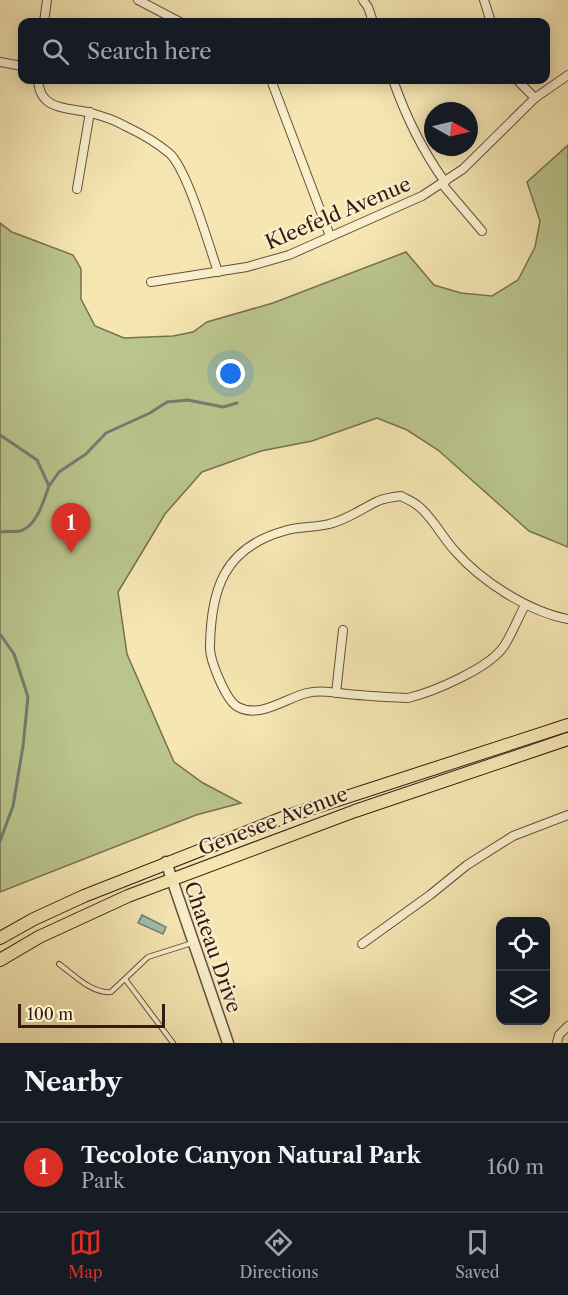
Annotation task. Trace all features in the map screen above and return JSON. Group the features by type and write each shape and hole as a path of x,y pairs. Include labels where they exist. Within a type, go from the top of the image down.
{"main road":[{"name":"Genesee Avenue","path":"0,938 74,901 166,862 285,817 568,725"},
{"name":"Genesee Avenue","path":"0,960 39,937 128,896 280,837 568,739"}],"street":[{"path":"45,18 47,0"},
{"path":"138,0 172,18"},
{"path":"363,0 372,18"},
{"path":"484,0 490,18"},
{"path":"0,62 18,65"},
{"name":"Kleefeld Avenue","path":"151,282 247,267 289,255 422,196 463,169 528,108 535,98 568,75"},
{"path":"38,84 47,101 59,108 90,112 123,124 170,153 182,170 218,272"},
{"path":"273,84 330,236"},
{"path":"394,84 403,108 427,156 444,183 482,231"},
{"path":"521,84 535,98"},
{"path":"77,189 90,112"},
{"path":"525,605 504,647 495,658 479,669 408,698 323,691 308,693 261,711 246,710 230,700 209,649 213,598 228,566 245,548 284,530 327,525 349,518 380,500 400,496 418,506 456,552 497,587 525,605 556,617 568,619"},
{"path":"336,693 343,630"},
{"path":"362,944 430,895 466,865 513,836 568,814"},
{"name":"Chateau Drive","path":"166,862 228,1043"},
{"path":"557,1043 560,1035 568,1026"}],"lane":[{"path":"59,964 94,989 104,993 111,992 148,957 193,943"},
{"path":"125,979 173,1043"}],"green space":[{"path":"568,145 568,547 529,531 438,450 407,430 377,418 312,441 261,451 202,472 165,514 118,592 127,654 174,762 203,783 241,803 196,815 0,892 0,223 12,232 73,255 81,269 81,299 95,326 124,338 173,336 193,332 207,322 273,303 406,252 434,285 461,293 492,296 518,280 535,247 540,221 527,182"}],"shaded area":[{"path":"142,915 166,927 163,934 138,923"}],"waterway":[{"path":"49,486 59,472 86,454 106,433 150,413 167,402 188,400 223,407 237,403"},
{"path":"0,435 37,460 49,486 39,512 31,524 20,531 0,532"},
{"path":"0,634 14,654 28,697 13,806 0,841"}],"place":[{"name":"Tecolote Canyon Natural Park","path":"71,553"}]}
